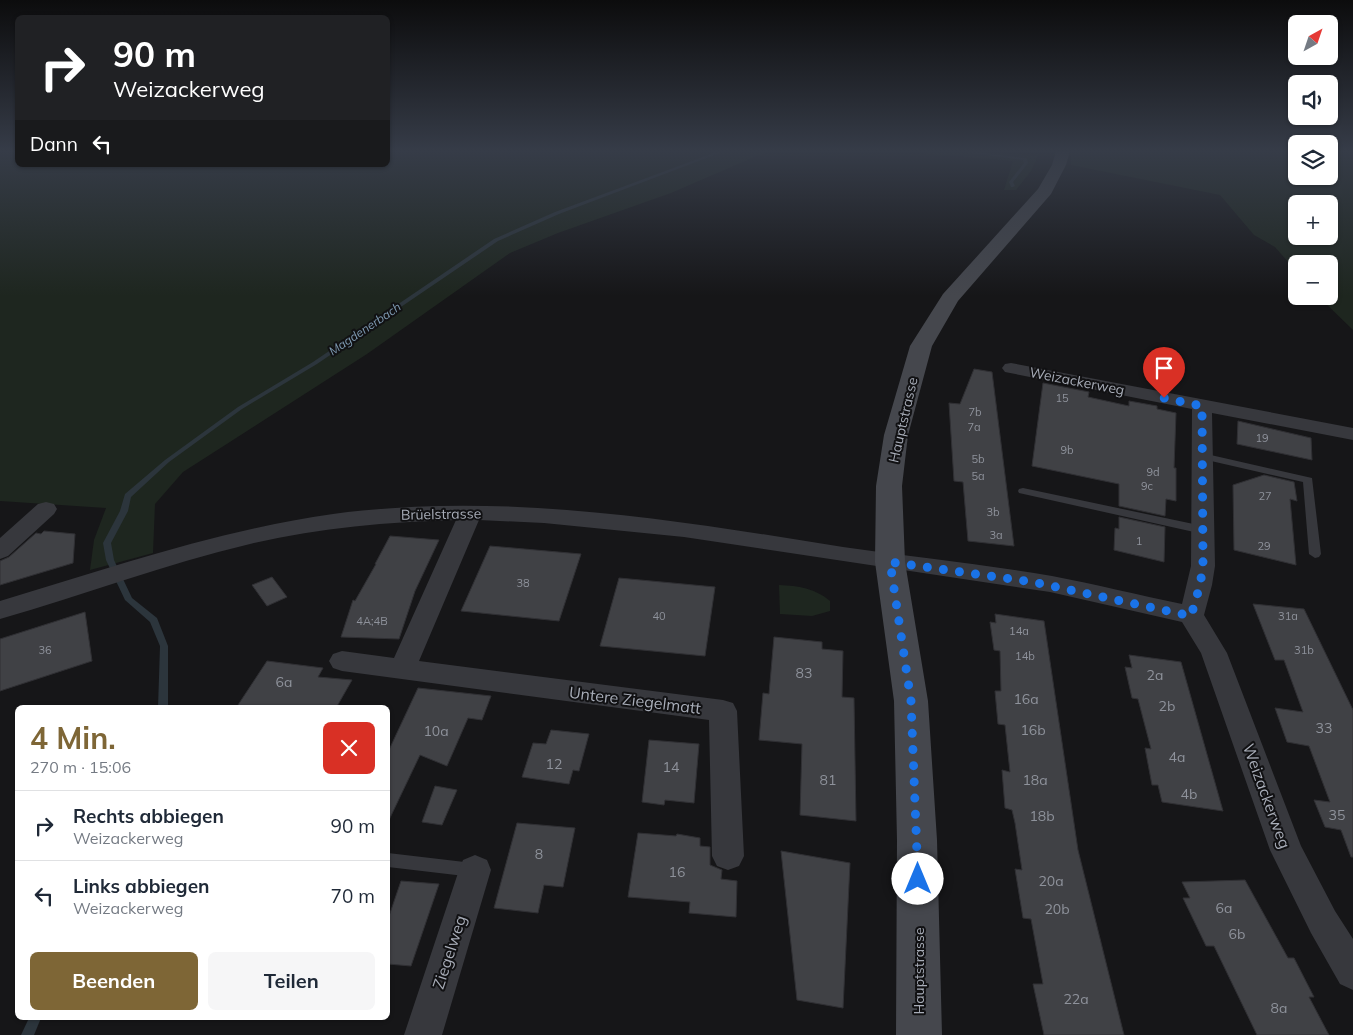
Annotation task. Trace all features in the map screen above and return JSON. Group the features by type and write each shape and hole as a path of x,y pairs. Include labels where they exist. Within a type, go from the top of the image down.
{"main road":[{"name":"Hauptstrasse","path":"919,1035 918,840 911,701 890,562 889,486 895,443 921,346 950,298 1038,199"}],"street":[{"name":"Weizackerweg","path":"1011,368 1353,434"},
{"path":"890,562 1033,582 1191,616 1200,585 1203,566 1202,406"},
{"path":"0,551 46,509"},
{"name":"Brüelstrasse","path":"0,610 153,564 278,531 334,521 406,514 471,513 574,518 788,544 890,562"},
{"path":"402,669 471,513"},
{"name":"Weizackerweg","path":"1191,616 1214,653 1286,850 1323,922 1353,972"},
{"name":"Untere Ziegelmatt","path":"342,661 723,710 728,856"},
{"name":"Ziegelweg","path":"423,1035 475,870"}],"lane":[{"path":"1202,456 1308,480 1316,554"},
{"path":"1023,491 1203,530"},
{"path":"390,860 475,870"}],"shaded area":[{"path":"0,199 653,199 558,233 510,253 367,354 183,472 155,504 153,553 90,570 94,540 106,508 0,501"},
{"path":"1224,199 1288,199 1288,245 1338,245 1338,199 1353,199 1353,330 1327,305 1338,305 1338,255 1288,255 1288,262 1275,247 1254,235"},
{"path":"779,585 800,587 818,593 830,601 830,611 812,616 780,614"}],"building":[{"path":"974,369 992,372 1014,546 968,541 963,482 954,481 949,403 960,404"},
{"path":"1043,383 1089,392 1088,397 1129,406 1129,401 1157,406 1157,409 1176,413 1174,468 1176,468 1176,501 1166,499 1165,516 1119,506 1119,484 1032,466"},
{"path":"1238,421 1311,438 1312,460 1237,444"},
{"path":"1264,475 1294,482 1297,501 1290,499 1296,565 1234,550 1233,485"},
{"path":"1119,517 1165,527 1164,562 1114,550 1115,528 1119,529"},
{"path":"44,531 75,534 73,563 0,585 0,561 9,557 36,533 41,534"},
{"path":"390,536 439,540 415,591 399,639 341,637 353,600 355,601"},
{"path":"490,546 581,554 559,621 461,611"},
{"path":"272,577 287,597 267,606 252,585"},
{"path":"619,578 715,587 705,656 600,646"},
{"path":"1253,604 1304,609 1353,710 1353,857 1351,857 1341,830 1325,827 1314,800 1330,802 1309,746 1287,742 1275,708 1303,712 1284,660 1275,660"},
{"path":"85,612 92,661 0,691 0,639"},
{"path":"995,614 1044,621 1078,850 1124,1035 1044,1035 1033,984 1043,984 1031,919 1023,918 1015,869 1022,870 1015,823 1012,810 1005,808 1002,770 1010,772 1005,725 998,724 995,691 1001,691 1000,651 994,650 990,622 996,623"},
{"path":"774,637 822,642 822,649 843,651 842,697 854,698 856,821 800,815 802,744 759,740 763,693 769,694"},
{"path":"1129,655 1181,662 1223,811 1162,802 1158,785 1152,785 1145,748 1151,749 1138,699 1132,698 1125,667 1132,668"},
{"path":"267,661 323,668 318,677 352,680 338,705 238,705"},
{"path":"418,688 491,696 482,720 468,718 447,766 420,755 390,818 390,748"},
{"path":"551,730 589,734 579,771 573,770 569,784 522,777 533,743 546,744"},
{"path":"649,740 699,744 694,803 665,800 664,805 642,802"},
{"path":"435,786 457,790 442,825 422,822"},
{"path":"517,823 575,828 563,887 544,885 538,913 494,908"},
{"path":"638,833 676,836 677,834 700,838 700,846 710,847 710,865 722,870 721,879 737,881 736,917 689,913 690,902 628,897"},
{"path":"781,851 850,863 843,1008 797,1000"},
{"path":"1245,880 1288,958 1294,958 1314,997 1309,997 1329,1035 1257,1035 1214,946 1206,946 1183,898 1190,898 1182,882"},
{"path":"401,881 439,884 411,966 390,964 390,913"}],"waterway":[{"name":"Magdenerbach","path":"163,705 164,646 154,620 129,600 110,560 107,543 124,511 128,496 167,461 240,408 315,363 496,240 594,199"},
{"path":"27,1035 34,1020"}],"route":[{"path":"918,879 918,840 911,701 890,562 1033,582 1191,616 1200,585 1203,566 1202,406 1164,398"}]}
